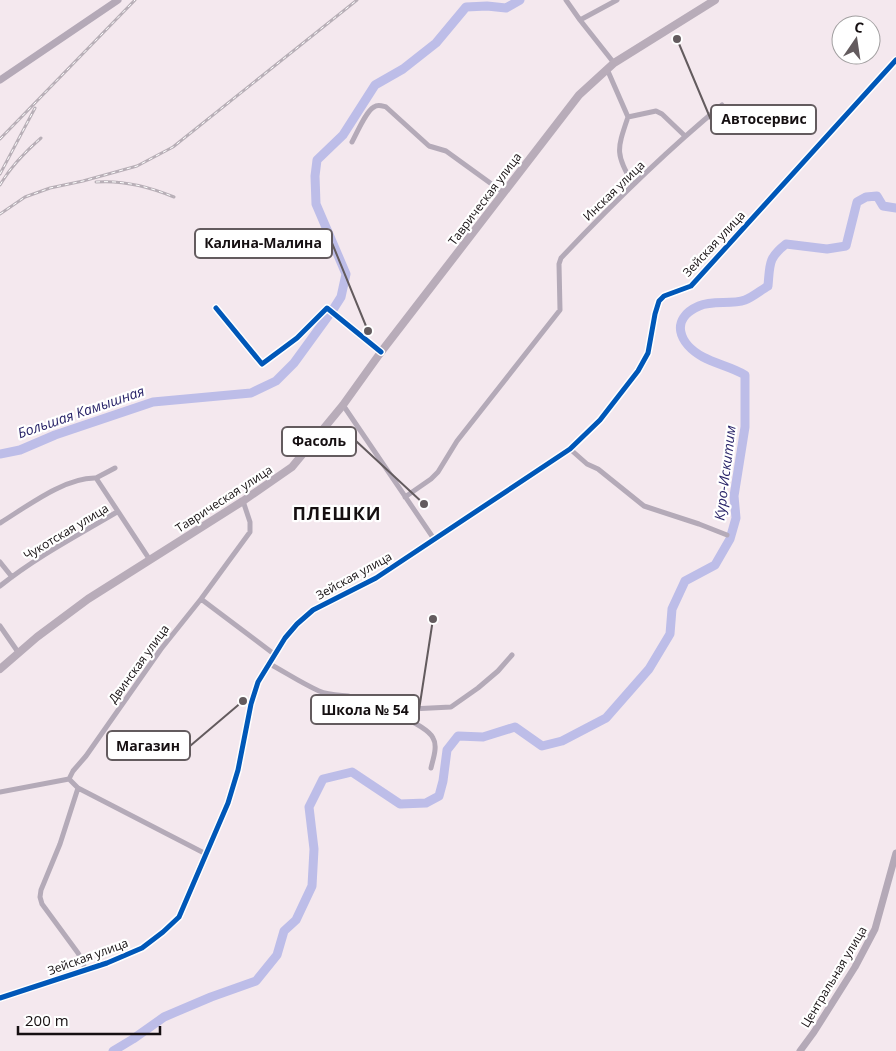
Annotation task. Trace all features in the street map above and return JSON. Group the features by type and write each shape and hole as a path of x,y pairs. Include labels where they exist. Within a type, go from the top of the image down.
{"main road":[{"name":"Таврическая улица","path":"0,669 18,652 88,599 243,502 292,467 343,405 381,352 579,96 614,63 715,0"}],"street":[{"path":"0,80 118,0"},
{"path":"566,0 614,63"},
{"path":"580,20 617,0"},
{"name":"Зейская улица","path":"0,998 107,964 142,948 179,917 228,804 238,770 251,704 258,682 285,638 313,610 376,578 570,449 600,420 638,371 648,353 655,314 664,296 690,286 896,60"},
{"path":"606,69 628,117 619,145 618,155 633,185"},
{"path":"352,142 369,111 379,105 386,108 430,146 446,151 504,193"},
{"name":"Инская улица","path":"405,497 438,472 457,441 560,310 559,264 562,258 596,221 684,136 722,105"},
{"path":"628,117 656,111 662,114 684,136"},
{"path":"216,308 262,364 297,338 327,308 381,352"},
{"path":"343,405 434,539"},
{"path":"570,449 587,464 598,469 644,506 727,535"},
{"path":"0,523 71,482 96,478 115,468"},
{"path":"96,478 150,560"},
{"name":"Двинская улица","path":"69,779 161,649 201,599 250,532 250,522 243,502"},
{"name":"Чукотская улица","path":"0,586 117,512"},
{"path":"0,562 12,577"},
{"path":"201,599 274,654"},
{"path":"0,626 18,652"},
{"path":"390,710 450,707 478,688 498,671 512,654"},
{"path":"268,663 320,691 333,695 349,696 390,710 433,736 435,747 431,768"},
{"path":"0,792 69,779 78,788 206,854"},
{"path":"78,788 69,819 41,890 40,897 42,904 78,953 86,970"},
{"name":"Центральная улица","path":"800,1051 855,967 875,929 896,853"}],"waterway":[{"name":"Большая Камышная","path":"0,454 20,450 55,435 153,402 251,393 276,381 294,363 334,308 341,297 346,274 316,204 315,176 317,160 343,135 375,85 403,69 436,43 466,7 487,6 506,8 520,0"},
{"name":"Куро-Искитим","path":"113,1051 164,1017 256,981 277,955 284,931 296,920 312,886 314,849 309,807 323,779 352,772 400,804 426,803 439,796 447,750 458,736 483,737 515,727 542,746 562,741 606,718 649,669 670,634 672,609 685,581 715,565 730,539 736,518 734,496 745,427 745,375 713,362 695,352 683,339 681,324 684,318 690,311 704,304 745,300 768,286 771,262 776,253 786,244 827,249 846,246 857,202 866,197 877,196 883,206 896,208"}],"railway":[{"path":"0,139 135,0"},
{"path":"0,214 25,197 50,188 137,166 173,147 357,0"},
{"path":"0,174 35,108"},
{"path":"0,185 19,160 41,138"},
{"path":"96,182 136,185 174,197"}],"cycle path":[{"path":"0,998 107,963 142,948 179,917 228,803 238,770 251,704 258,682 285,638 313,610 376,578 570,449 600,420 638,371 648,353 659,301 664,296 691,286 896,60"},
{"path":"216,308 262,364 297,338 327,308 381,352"}],"place":[{"name":"Автосервис","path":"677,39"},
{"name":"Калина-Малина","path":"368,331"},
{"name":"Фасоль","path":"424,504"},
{"name":"Школа № 54","path":"433,619"},
{"name":"Магазин","path":"243,701"}],"district":[{"name":"ПЛЕШКИ","path":"337,514"}]}
